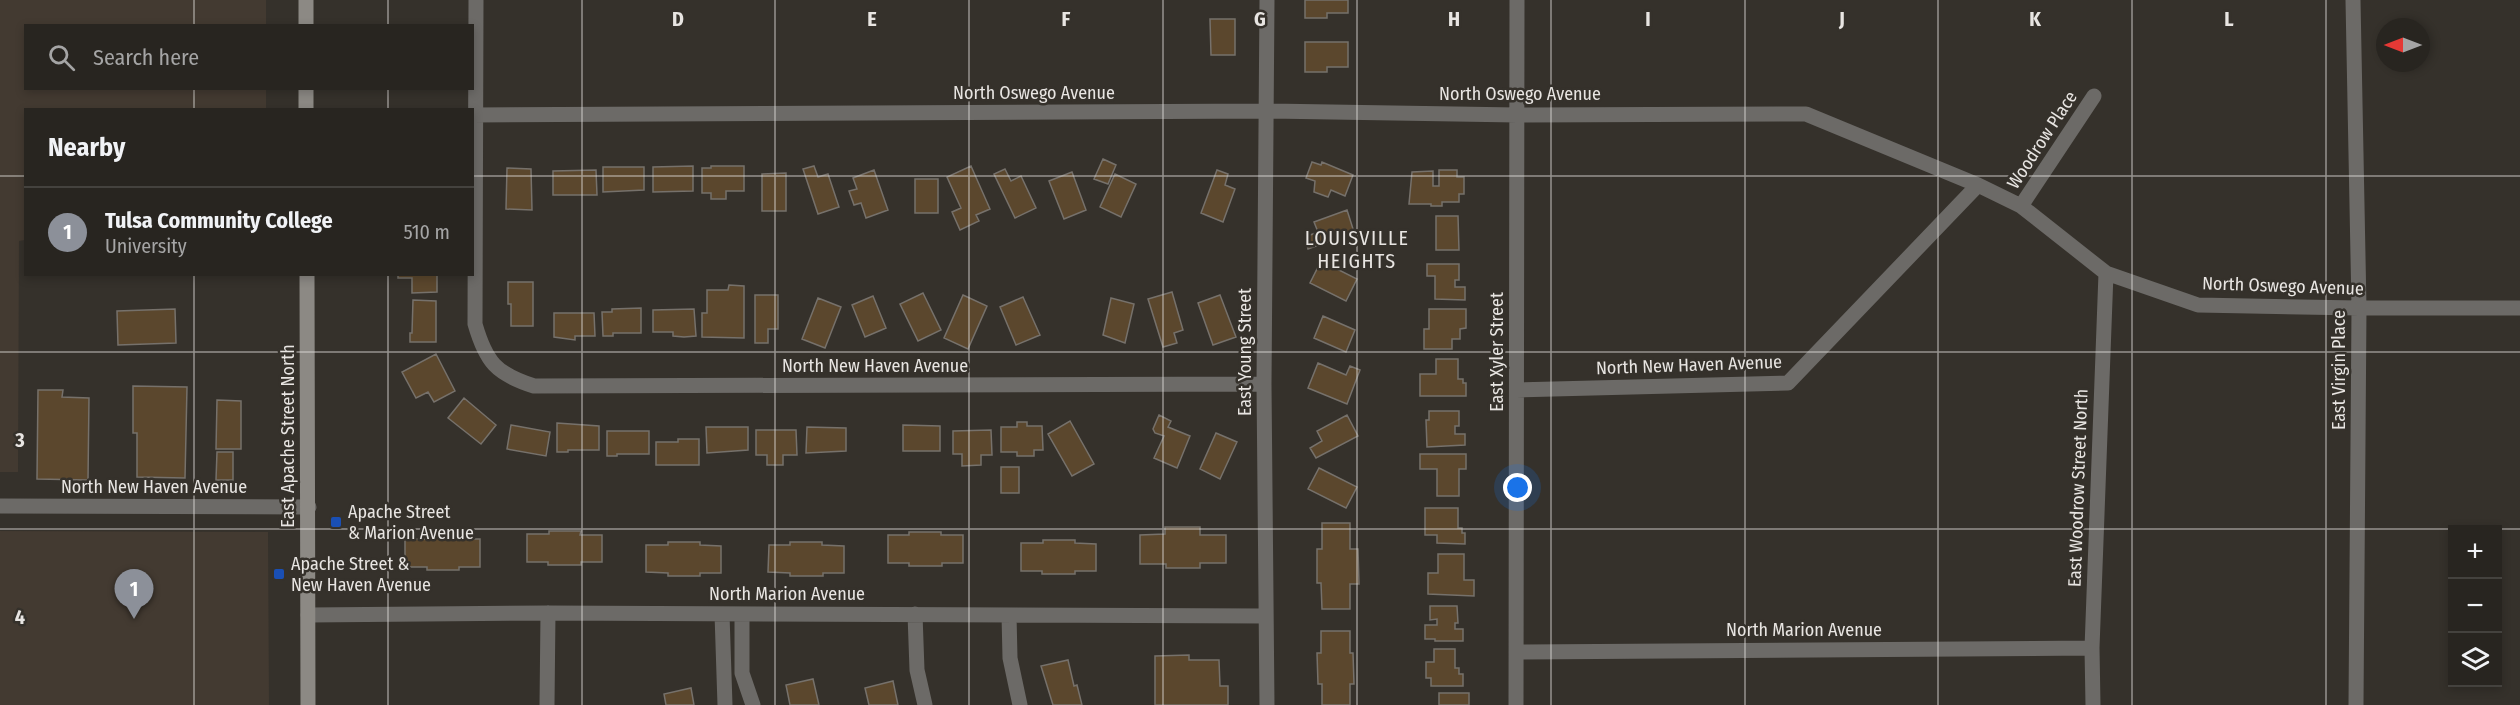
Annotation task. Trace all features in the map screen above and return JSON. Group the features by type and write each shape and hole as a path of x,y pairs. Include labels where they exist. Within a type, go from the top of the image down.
{"main road":[{"path":"306,0 306,24"},
{"path":"306,90 306,108"},
{"name":"East Apache Street North","path":"307,276 308,705"}],"street":[{"path":"474,115 476,0"},
{"name":"East Young Street","path":"1267,0 1264,384 1267,705"},
{"name":"East Xyler Street","path":"1516,705 1517,0"},
{"name":"East Virgin Place","path":"2353,0 2359,308 2356,705"},
{"name":"Woodrow Place","path":"2021,206 2094,96"},
{"name":"North Oswego Avenue","path":"474,115 1266,111 1517,115 1806,114 1978,185 2021,206 2106,273 2198,305 2520,308"},
{"name":"North New Haven Avenue","path":"474,115 475,324 482,347 492,363 512,379 534,386 1264,384"},
{"name":"North New Haven Avenue","path":"1517,390 1788,383 1978,185"},
{"name":"East Woodrow Street North","path":"2093,705 2092,648 2106,273"},
{"name":"North New Haven Avenue","path":"0,506 309,507"},
{"path":"547,705 548,613"},
{"name":"North Marion Avenue","path":"308,615 548,613 1265,616"},
{"path":"722,614 725,705"},
{"path":"742,614 742,673 753,705"},
{"path":"915,614 917,670 925,705"},
{"path":"1009,615 1010,658 1020,705"},
{"name":"North Marion Avenue","path":"1516,652 2092,648"}],"shaded area":[{"path":"0,0 266,0 266,24 24,24 24,90 266,90 266,108 24,108 24,240 19,241 18,472 0,472"},
{"path":"0,531 268,532 269,705 0,705"}],"building":[{"path":"1305,0 1348,0 1348,13 1327,13 1327,18 1305,18"},
{"path":"1210,19 1235,19 1235,55 1211,55"},
{"path":"1305,42 1348,42 1348,67 1327,67 1327,72 1305,72"},
{"path":"1103,159 1116,165 1108,184 1094,179"},
{"path":"1312,162 1321,165 1322,162 1353,175 1345,196 1331,190 1328,197 1314,192 1315,181 1306,178"},
{"path":"693,166 693,191 653,192 653,167"},
{"path":"711,166 744,166 744,191 726,191 726,199 711,199 711,193 702,193 702,168 711,168"},
{"path":"814,166 818,177 828,174 839,207 818,214 803,169"},
{"path":"971,166 990,209 976,215 979,221 960,230 952,212 961,208 947,177"},
{"path":"603,167 644,167 644,190 603,192"},
{"path":"507,168 531,169 532,210 506,209"},
{"path":"1005,169 1011,181 1021,176 1036,208 1015,218 994,174"},
{"path":"596,170 597,195 553,195 553,171"},
{"path":"874,170 888,210 866,218 861,203 854,205 849,191 857,189 853,178"},
{"path":"1217,170 1228,174 1225,185 1235,189 1223,222 1201,213"},
{"path":"1439,170 1457,170 1457,177 1464,177 1464,194 1459,194 1459,202 1442,202 1442,206 1409,204 1412,172 1433,171 1433,186 1439,186"},
{"path":"1072,172 1086,210 1064,219 1049,181"},
{"path":"786,173 786,211 762,211 762,174"},
{"path":"1115,174 1136,184 1121,217 1100,207"},
{"path":"915,179 938,179 938,213 915,213"},
{"path":"1347,210 1354,232 1308,249 1305,237 1318,232 1314,222"},
{"path":"1436,216 1458,216 1459,250 1436,250"},
{"path":"1321,261 1357,279 1346,301 1310,283"},
{"path":"1427,264 1459,264 1459,280 1455,280 1455,287 1465,287 1465,300 1435,299 1435,276 1427,276"},
{"path":"398,276 437,276 437,292 412,293 412,278 398,278"},
{"path":"508,282 533,282 533,326 511,326"},
{"path":"729,285 744,286 744,338 702,337 702,313 707,313 707,290 728,290"},
{"path":"1172,292 1183,330 1174,333 1177,343 1163,347 1148,299"},
{"path":"923,293 941,330 918,341 900,304"},
{"path":"755,295 778,295 778,329 768,329 768,343 755,343"},
{"path":"963,295 987,306 968,349 944,338"},
{"path":"1220,295 1236,337 1213,345 1198,303"},
{"path":"873,296 886,328 865,337 852,305"},
{"path":"1023,297 1040,335 1016,345 1000,307"},
{"path":"818,298 841,307 825,348 802,339"},
{"path":"1111,298 1134,304 1125,343 1103,335"},
{"path":"413,300 436,301 436,342 410,342"},
{"path":"641,308 641,333 613,333 613,336 603,336 602,312 612,312 612,309"},
{"path":"175,309 176,343 118,345 117,311"},
{"path":"694,309 696,336 673,336 673,332 653,332 653,310"},
{"path":"1429,309 1466,309 1466,328 1460,329 1460,339 1452,339 1452,349 1424,349 1424,329 1429,329"},
{"path":"554,313 594,313 595,336 575,336 575,340 554,337"},
{"path":"1323,316 1355,330 1346,352 1314,338"},
{"path":"436,354 455,391 434,402 428,392 416,398 402,372"},
{"path":"1436,359 1458,359 1458,379 1463,379 1463,383 1466,383 1466,396 1420,396 1420,374 1436,374"},
{"path":"1318,363 1346,375 1350,366 1360,370 1347,404 1308,388"},
{"path":"133,386 187,387 185,478 137,477 137,433 133,433"},
{"path":"38,390 63,390 62,397 89,398 88,480 37,479"},
{"path":"464,398 496,425 481,444 448,418"},
{"path":"217,400 241,401 241,449 216,449"},
{"path":"1429,411 1459,411 1459,426 1455,426 1455,434 1465,434 1465,445 1427,447 1426,420 1429,420"},
{"path":"1159,415 1171,421 1168,427 1190,436 1177,468 1154,458 1164,436 1155,433 1153,429"},
{"path":"1347,415 1358,436 1316,458 1310,448 1322,441 1317,431"},
{"path":"1070,421 1094,464 1072,476 1048,434"},
{"path":"1017,422 1027,422 1027,426 1042,426 1043,450 1034,450 1034,456 1017,456 1017,452 1001,452 1001,427 1017,427"},
{"path":"557,423 599,426 599,450 557,452"},
{"path":"511,425 550,432 546,456 507,449"},
{"path":"903,425 940,426 940,451 903,451"},
{"path":"706,427 748,427 748,450 707,453"},
{"path":"807,427 846,428 846,451 806,453"},
{"path":"756,430 796,430 797,455 783,455 783,465 767,465 767,455 756,455"},
{"path":"991,430 992,455 981,455 981,465 962,466 962,454 953,454 953,431"},
{"path":"607,431 649,431 649,454 607,456"},
{"path":"1216,433 1237,442 1220,479 1200,469"},
{"path":"678,439 699,439 699,465 656,465 656,442 678,442"},
{"path":"217,452 233,452 233,480 216,480"},
{"path":"1420,454 1466,454 1466,469 1459,469 1459,496 1437,496 1437,469 1420,469"},
{"path":"1001,467 1019,467 1019,493 1001,493"},
{"path":"1319,468 1357,487 1346,508 1308,489"},
{"path":"1425,508 1458,508 1458,528 1462,528 1462,533 1465,533 1465,544 1437,543 1437,535 1425,535"},
{"path":"1322,523 1350,523 1350,549 1358,549 1359,584 1350,584 1350,609 1322,609 1321,583 1317,583 1317,549 1322,549"},
{"path":"1165,527 1200,527 1200,535 1226,535 1226,563 1200,563 1200,568 1166,568 1166,564 1140,564 1140,535 1165,534"},
{"path":"549,531 581,531 580,535 602,535 602,562 581,562 581,565 548,565 548,562 527,562 527,534 549,534"},
{"path":"909,532 963,535 963,563 942,563 942,566 909,566 909,563 888,563 888,535 909,535"},
{"path":"427,536 459,536 459,539 480,539 480,567 459,567 459,570 427,570 427,567 405,567 405,539 427,539"},
{"path":"1043,540 1075,540 1075,543 1096,544 1096,571 1075,571 1075,574 1042,574 1042,571 1021,571 1021,543 1043,543"},
{"path":"668,542 700,542 700,545 721,546 721,573 700,573 700,576 668,576 668,573 646,572 646,545 668,545"},
{"path":"790,542 822,542 822,545 844,546 844,573 823,573 823,576 790,576 790,573 768,572 769,545 790,545"},
{"path":"1438,554 1464,554 1464,580 1474,580 1474,596 1428,594 1428,573 1438,573"},
{"path":"1430,606 1457,606 1458,623 1455,623 1455,629 1463,629 1463,641 1425,639 1425,625 1437,625 1437,619 1430,620"},
{"path":"1321,631 1350,631 1354,684 1350,684 1350,705 1322,705 1322,684 1318,684 1317,653 1321,653"},
{"path":"1434,649 1455,649 1455,668 1459,668 1459,674 1463,674 1463,686 1431,686 1431,678 1426,678 1426,662 1434,662"},
{"path":"1189,655 1189,660 1219,660 1220,686 1228,686 1228,705 1155,705 1155,656"},
{"path":"1068,660 1074,686 1077,685 1082,705 1053,705 1041,666"},
{"path":"813,679 819,705 790,705 786,685"},
{"path":"893,681 898,705 869,705 865,688"},
{"path":"691,688 694,705 666,705 664,694"},
{"path":"1439,693 1469,693 1469,705 1439,705"}],"place":[{"name":"Apache Street & Marion Avenue","path":"336,522"},
{"name":"Apache Street & New Haven Avenue","path":"279,574"},
{"name":"Tulsa Community College","path":"134,619"}],"district":[{"name":"LOUISVILLE HEIGHTS","path":"1357,250"}]}
